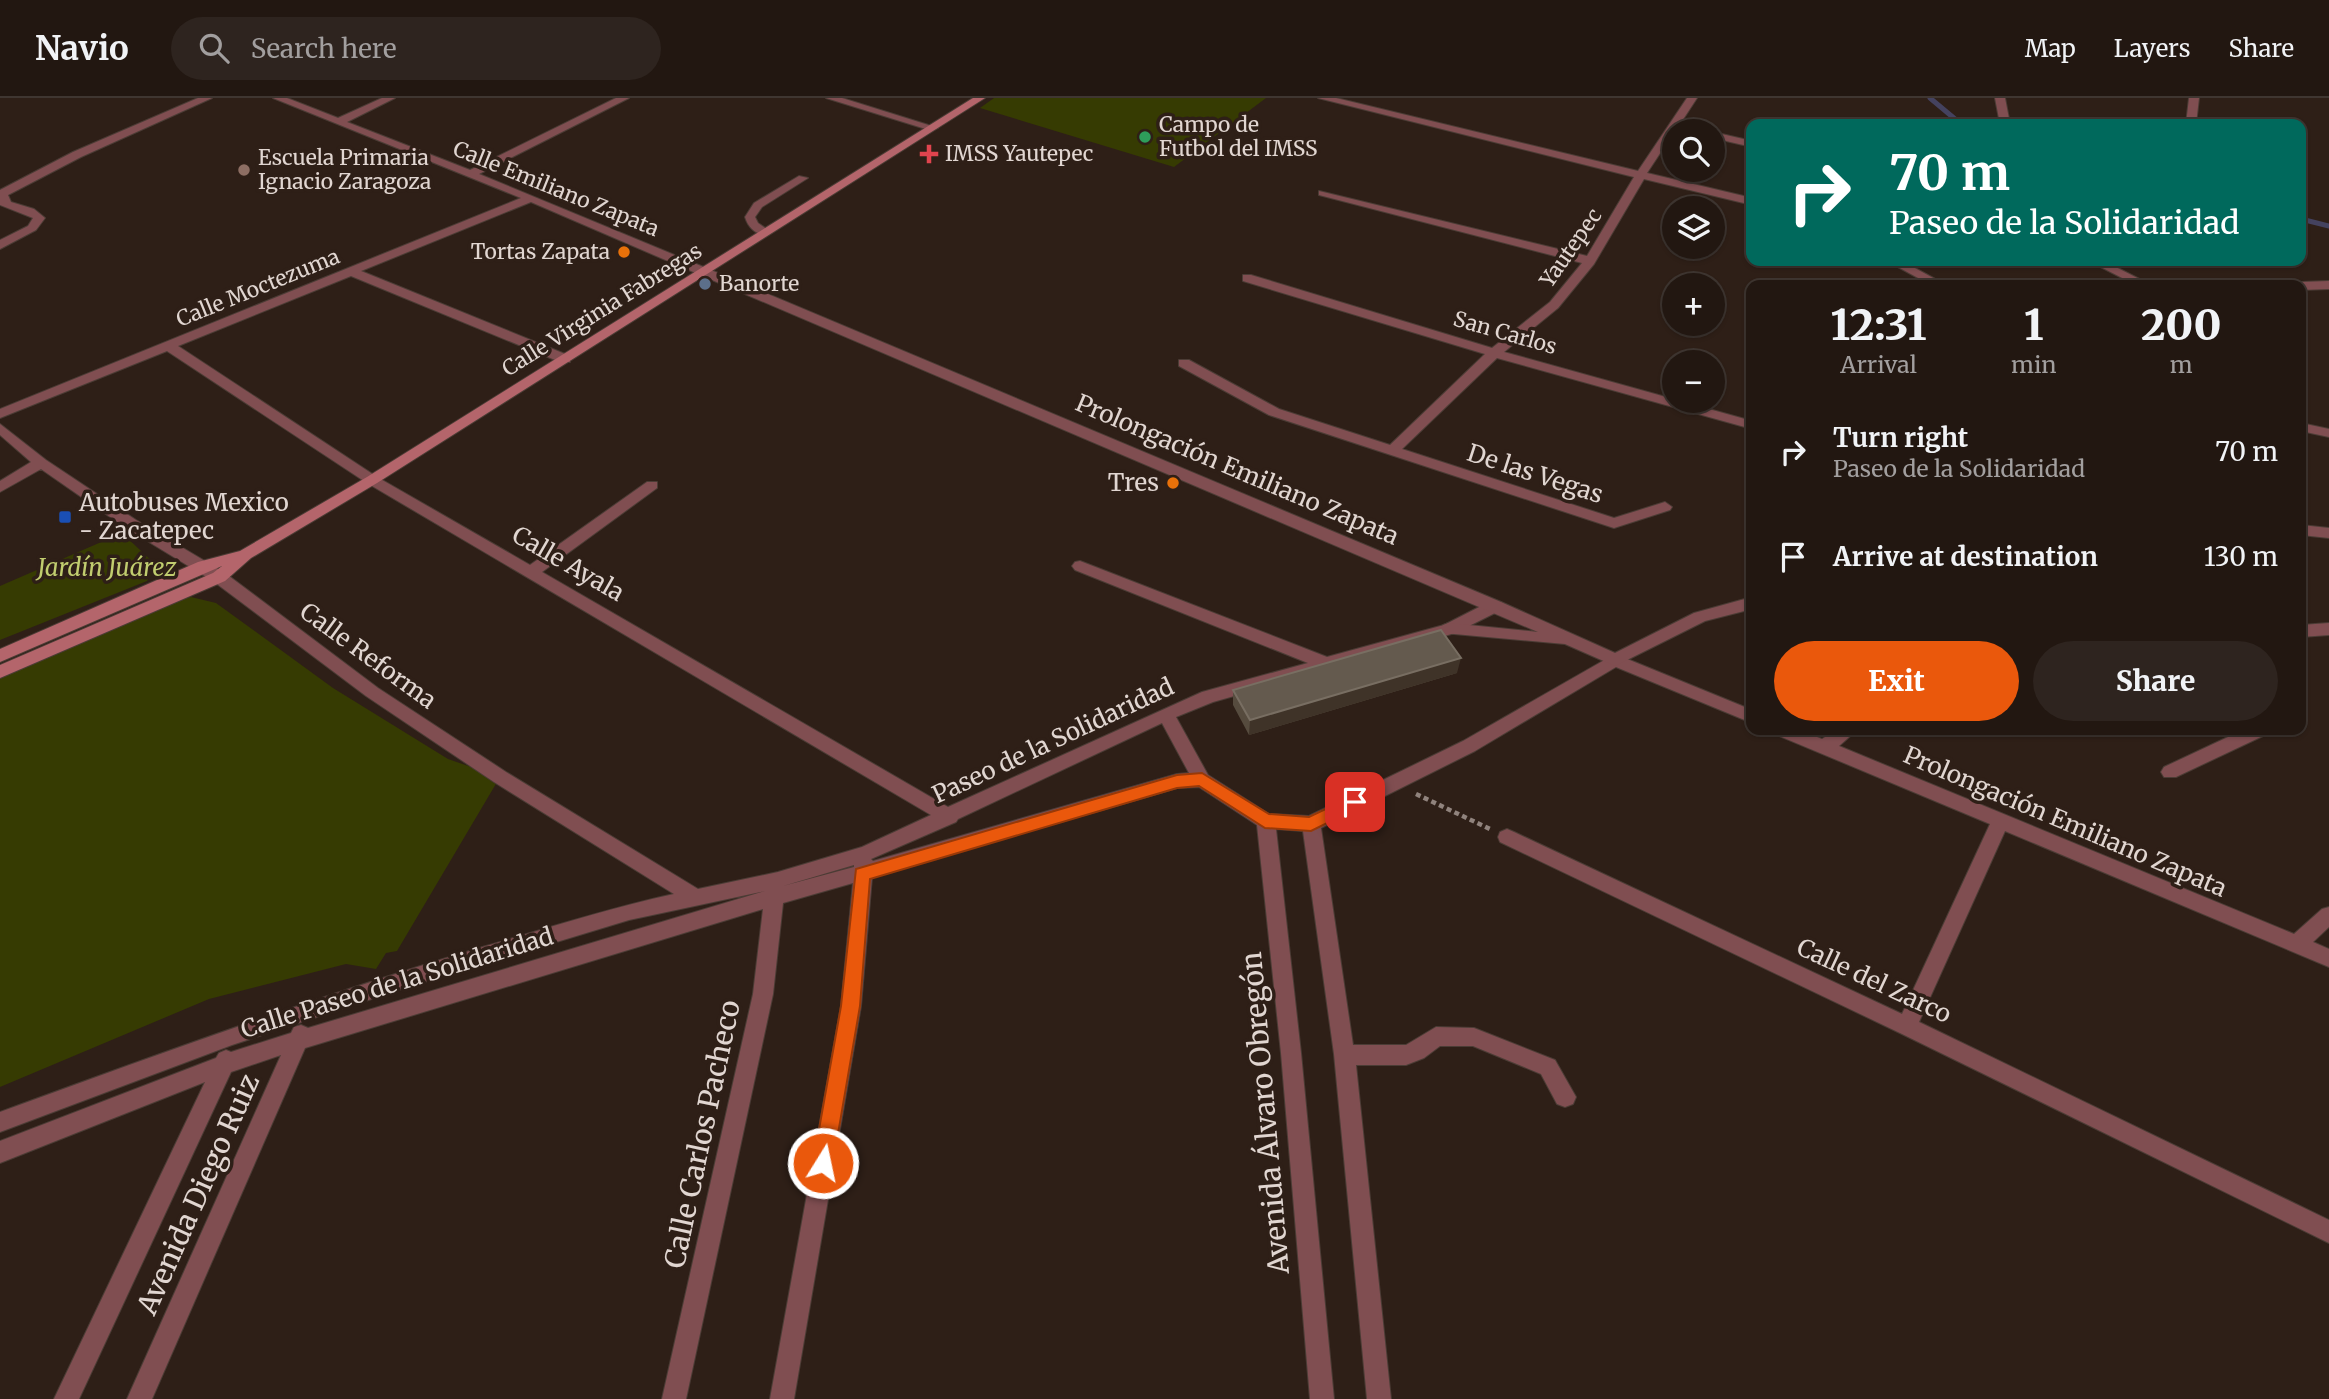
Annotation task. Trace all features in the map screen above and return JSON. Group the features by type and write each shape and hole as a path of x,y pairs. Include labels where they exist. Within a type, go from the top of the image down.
{"main road":[{"name":"Calle Virginia Fabregas","path":"0,672 219,577 246,554 372,480 980,98"},
{"name":"Calle Virginia Fabregas","path":"0,656 202,566 246,554"}],"street":[{"path":"0,245 32,228 39,218 32,209 6,204 2,201 2,194 50,166 113,136 206,98"},
{"name":"Calle Emiliano Zapata","path":"278,98 531,198 702,271"},
{"path":"340,121 390,98"},
{"path":"470,174 624,98"},
{"path":"831,98 933,128"},
{"path":"1324,98 1746,200"},
{"name":"Yautepec","path":"1676,119 1692,98"},
{"path":"2000,98 2004,119"},
{"path":"2192,119 2194,98"},
{"path":"1725,138 1746,143"},
{"name":"Yautepec","path":"1391,452 1494,353 1555,305 1590,261 1662,141"},
{"path":"1323,193 1590,261"},
{"name":"Calle Moctezuma","path":"0,414 531,198"},
{"path":"1903,266 1930,280"},
{"path":"2105,266 2135,280"},
{"path":"350,271 565,359"},
{"name":"Prolongación Emiliano Zapata","path":"702,271 1746,715"},
{"name":"San Carlos","path":"1247,278 1494,353 1746,423"},
{"path":"2306,286 2329,285"},
{"name":"Calle Ayala","path":"167,345 372,480 950,817"},
{"name":"De las Vegas","path":"1184,363 1274,412 1614,523 1665,507"},
{"path":"2306,427 2329,433"},
{"name":"Calle Reforma","path":"0,428 41,463 131,524 219,577 372,692 500,777 695,895 711,916"},
{"path":"0,487 41,463"},
{"path":"532,571 652,485"},
{"path":"2306,531 2329,533"},
{"path":"1080,566 1325,663"},
{"path":"1166,714 1202,780 1265,821 1311,824 1469,746 1615,660 1700,617 1746,605"},
{"name":"Paseo de la Solidaridad","path":"816,885 864,863 950,817 1166,714 1208,698 1449,629 1495,606"},
{"path":"1449,629 1574,641"},
{"path":"2306,631 2329,629"},
{"name":"Prolongación Emiliano Zapata","path":"1795,735 2329,958"},
{"path":"1824,747 1841,735"},
{"path":"2170,772 2248,735"},
{"name":"Paseo de la Solidaridad","path":"629,912 695,895 775,889 1177,781 1202,780"},
{"name":"Avenida Álvaro Obregón","path":"1265,821 1291,1053 1322,1399"},
{"path":"1907,1026 2000,822"},
{"path":"1311,824 1344,1054 1379,1399"},
{"name":"Calle del Zarco","path":"1507,836 2329,1231"},
{"path":"782,1399 851,1006 864,863"},
{"name":"Calle Paseo de la Solidaridad","path":"0,1152 225,1064 711,916 775,889 816,885"},
{"name":"Calle Carlos Pacheco","path":"674,1399 763,994 775,889"},
{"name":"Calle Paseo de la Solidaridad","path":"0,1122 232,1036 629,912"},
{"path":"2296,945 2329,915"},
{"name":"Avenida Diego Ruiz","path":"139,1399 299,1040 308,1012"},
{"name":"Avenida Diego Ruiz","path":"66,1399 225,1064 232,1036"},
{"path":"1344,1054 1408,1056 1424,1050 1436,1036 1474,1037 1548,1067 1565,1097"}],"lane":[{"path":"764,232 753,225 750,217 758,205 803,178"}],"path":[{"path":"1393,783 1507,836"}],"green space":[{"name":"Campo de Futbol del IMSS","path":"994,98 1266,98 1174,167 980,108"},
{"name":"Jardín Juárez","path":"122,533 157,566 147,581 0,640 0,586"},
{"path":"191,597 216,603 333,688 448,759 500,777 397,951 386,953 376,969 346,964 209,999 0,1087 0,672 155,605"}],"building":[{"path":"1441,630 1461,658 1250,720 1233,690"}],"waterway":[{"path":"1930,98 1955,119"},
{"path":"2306,220 2329,226"}],"place":[{"name":"Campo de Futbol del IMSS","path":"1145,137"},
{"name":"IMSS Yautepec","path":"929,154"},
{"name":"Escuela Primaria Ignacio Zaragoza","path":"244,170"},
{"name":"Tortas Zapata","path":"624,252"},
{"name":"Banorte","path":"705,284"},
{"name":"Tres","path":"1173,483"},
{"name":"Autobuses Mexico - Zacatepec","path":"65,517"}],"route":[{"path":"823,1163 851,1006 862,874 1177,781 1202,780 1265,821 1311,824 1355,802"}]}
